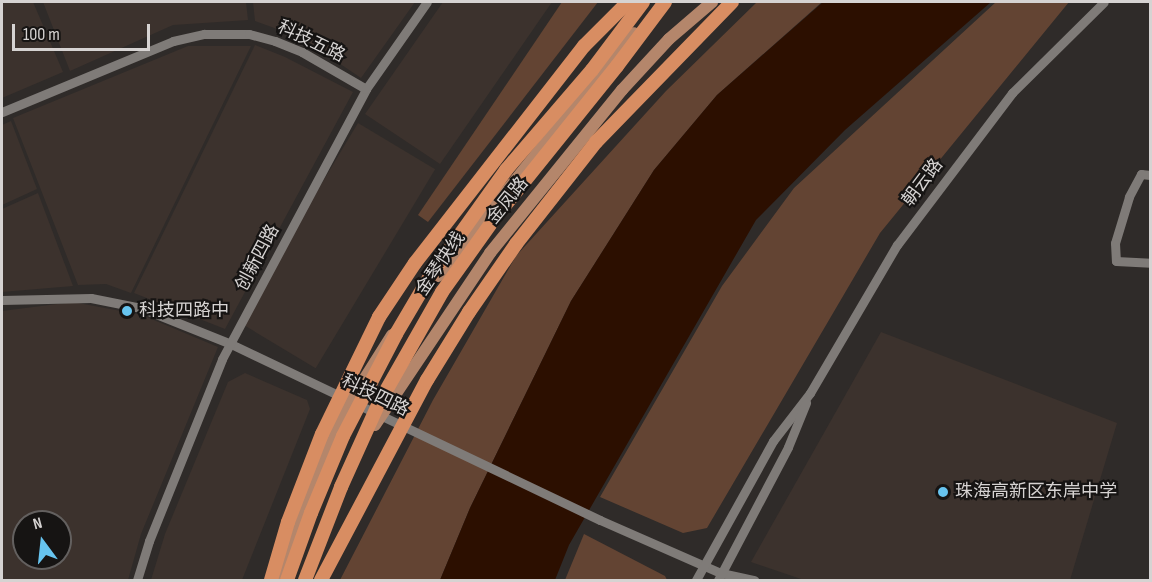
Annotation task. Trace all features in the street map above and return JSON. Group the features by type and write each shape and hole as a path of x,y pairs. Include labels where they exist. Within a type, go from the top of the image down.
{"highway":[{"path":"271,580 288,522 322,434 379,317 415,263 584,46 628,2"},
{"name":"金琴快线","path":"287,580 311,513 347,426 429,278 506,170 592,70 643,2"},
{"name":"金琴快线","path":"307,580 340,487 379,403 442,292 494,219 617,66 664,2"},
{"path":"321,580 416,401 469,312 516,244 596,142 732,2"}],"main road":[{"name":"金凤路","path":"276,580 317,469 350,402 381,348 540,147 649,15 664,2"},
{"name":"金凤路","path":"307,580 347,477 380,416 490,253 569,153 669,39 712,2"}],"street":[{"name":"创新四路","path":"137,580 180,462 222,359 366,89 428,2"},
{"path":"584,46 622,2"},
{"name":"朝云路","path":"1090,13 1098,2"},
{"name":"朝云路","path":"696,580 773,441 810,393 897,245 1012,93 1090,13 1104,2"},
{"name":"科技五路","path":"2,112 173,41 204,34 249,33 275,41 302,52 366,89"},
{"path":"1150,175 1142,174 1130,197 1116,243 1116,261 1150,263"},
{"name":"科技四路","path":"2,300 44,298 111,301 141,308 231,344 472,461 703,564 722,578 754,580"},
{"name":"朝云路","path":"722,578 788,447 810,393"}],"shaded area":[{"path":"2,2 33,2 63,72 2,98"},
{"path":"43,2 246,2 248,20 173,25 70,71"},
{"path":"253,2 415,2 361,78 302,38 255,21"},
{"path":"443,2 552,2 440,164 365,114"},
{"path":"562,2 598,2 428,222 418,215"},
{"path":"757,2 822,2 717,95 654,170 571,301 470,508 440,580 340,580 433,400 516,256 666,91"},
{"path":"823,2 991,2 845,130 756,220 569,545 555,580 440,580 470,508 571,301 654,170 717,95"},
{"path":"996,2 1069,2 880,233 707,528 683,533 600,497 722,286 794,188"},
{"path":"255,45 285,57 353,92 225,329 134,293"},
{"path":"188,46 251,46 131,293 106,284 78,285 13,118"},
{"path":"11,121 37,189 2,205 2,125"},
{"path":"358,123 435,169 316,368 239,322"},
{"path":"38,193 73,286 2,292 2,209"},
{"path":"73,302 142,315 218,347 141,534 128,580 2,580 2,311"},
{"name":"珠海高新区东岸中学","path":"881,332 1117,423 1070,580 804,580 751,562"},
{"path":"245,373 307,400 310,409 242,580 151,580 165,534 228,382"},
{"path":"584,534 665,576 667,580 565,580"}],"place":[{"name":"科技四路中","path":"127,311"},
{"name":"珠海高新区东岸中学","path":"943,492"}]}
